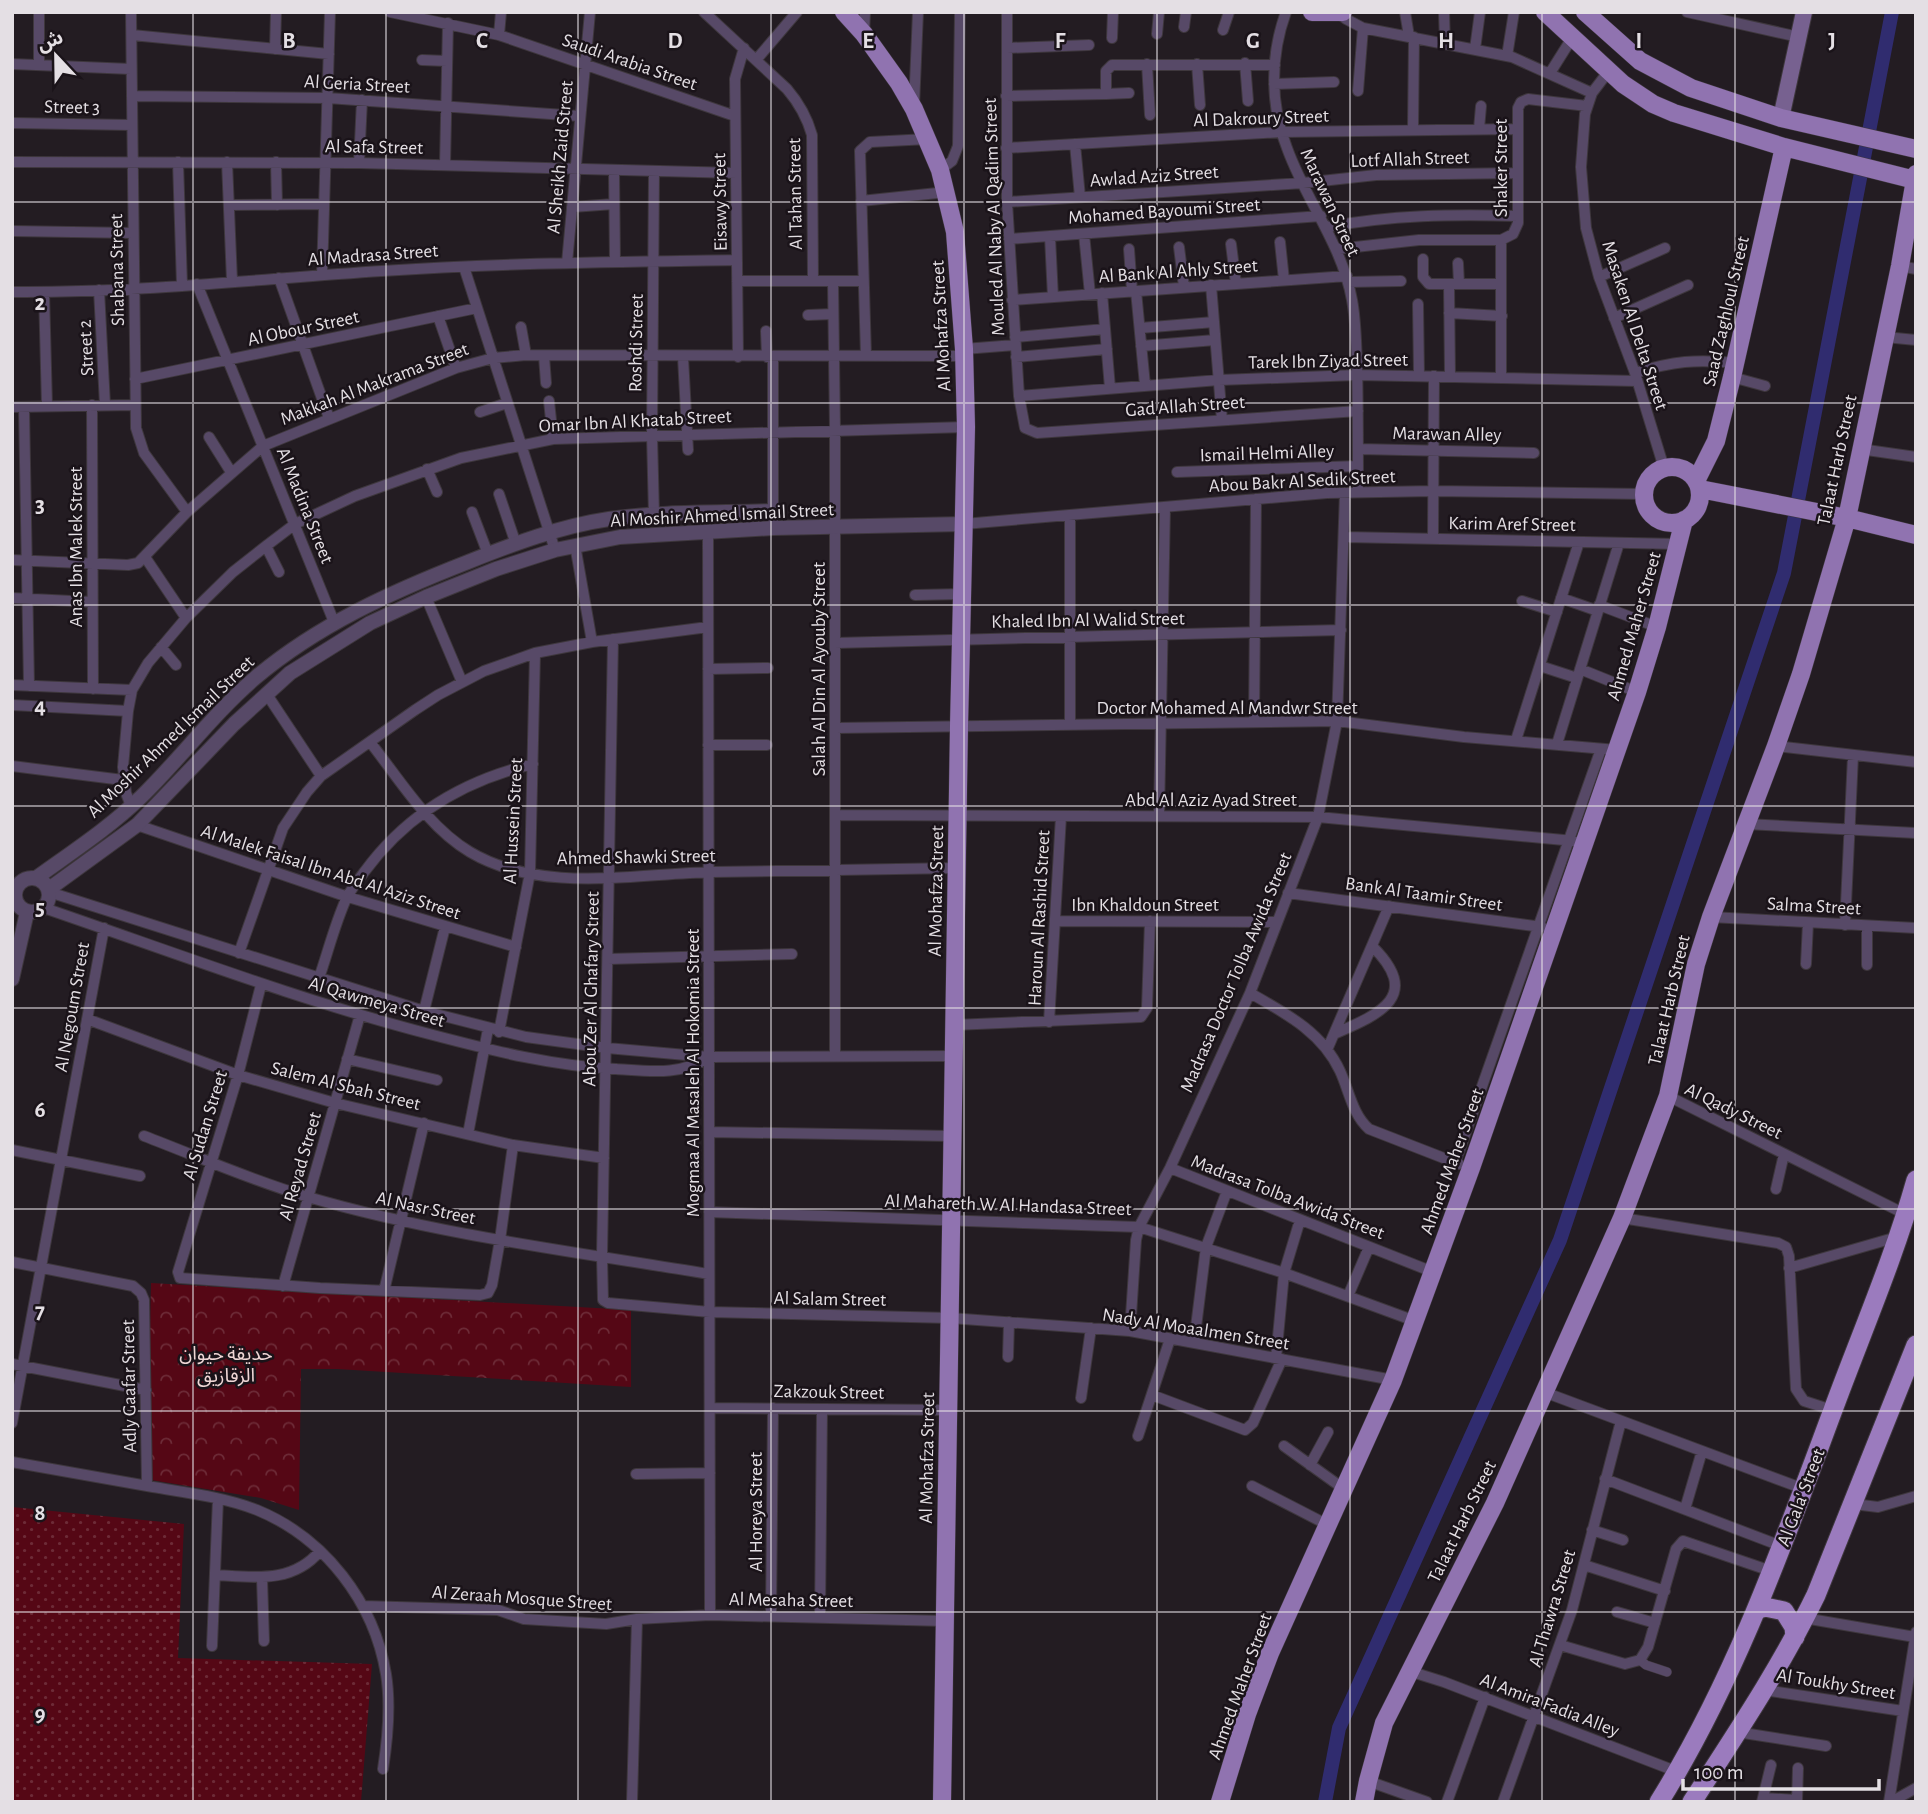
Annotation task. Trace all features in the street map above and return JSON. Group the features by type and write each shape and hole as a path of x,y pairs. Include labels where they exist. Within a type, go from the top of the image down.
{"highway":[{"name":"Al Gala' Street","path":"1659,1802 1710,1713 1756,1609 1804,1489 1916,1180"},
{"path":"1692,1802 1764,1690 1816,1595 1916,1345"},
{"path":"1768,1579 1771,1594 1788,1602 1798,1602 1816,1595"},
{"path":"1756,1609 1765,1606 1784,1611 1794,1628 1795,1637"}],"main road":[{"name":"Al Mohafza Street","path":"844,12 882,58 914,109 940,170 955,232 964,352 966,427 957,815 942,1802"},
{"path":"1312,12 1340,13"},
{"path":"1545,12 1633,92 1674,113 1784,147 1895,176 1915,177"},
{"path":"1586,12 1627,50 1691,88 1781,118 1907,147"},
{"path":"1781,118 1804,12"},
{"path":"1608,72 1627,50"},
{"path":"1633,92 1650,66"},
{"name":"Saad Zaghloul Street","path":"1698,485 1716,441 1784,147"},
{"name":"Talaat Harb Street","path":"1364,1802 1384,1723 1495,1503 1622,1219 1668,1096 1696,964 1801,674 1847,518 1885,337 1908,267 1915,177"},
{"path":"1698,485 1697,508 1684,520 1675,523 1656,518 1649,512 1644,494 1650,478 1664,468 1673,467 1682,469 1698,485 1916,535"},
{"name":"Ahmed Maher Street","path":"1220,1802 1266,1663 1393,1380 1433,1272 1463,1165 1609,750 1637,692 1684,520"}],"street":[{"path":"38,65 39,12"},
{"name":"Shabana Street","path":"131,12 136,428 144,453 187,512"},
{"path":"275,49 276,12"},
{"path":"322,275 330,12"},
{"name":"Saudi Arabia Street","path":"390,12 499,35 735,116"},
{"path":"499,35 500,12"},
{"name":"Al Sheikh Zaid Street","path":"567,263 590,12"},
{"name":"Al Tahan Street","path":"704,12 796,99 808,122 812,135 813,281"},
{"path":"756,60 797,12"},
{"path":"864,34 865,12"},
{"path":"914,109 918,12"},
{"path":"940,170 952,161 958,146 960,12"},
{"name":"Mouled Al Naby Al Qadim Street","path":"1007,12 1007,202 1021,420"},
{"path":"1112,38 1113,12"},
{"path":"1157,34 1159,12"},
{"path":"1184,27 1186,12"},
{"path":"1223,30 1229,12"},
{"name":"Marawan Street","path":"1286,12 1277,45 1274,84 1281,132 1303,183 1337,249 1347,279 1355,320 1358,492"},
{"path":"1405,12 1412,37 1413,130"},
{"path":"1444,12 1445,43"},
{"path":"1475,50 1480,12"},
{"path":"1507,56 1514,12"},
{"path":"1687,12 1799,37"},
{"path":"1340,13 1363,28 1507,56 1592,93"},
{"path":"445,165 448,23"},
{"path":"1357,91 1363,28"},
{"path":"132,34 329,54"},
{"path":"1550,73 1572,38"},
{"path":"1007,48 1089,45"},
{"name":"Eisawy Street","path":"738,356 735,79 744,48"},
{"path":"422,60 447,61"},
{"path":"1106,94 1108,66 1245,63 1275,65"},
{"path":"1245,63 1248,101"},
{"path":"12,64 131,69"},
{"path":"1147,64 1150,115"},
{"path":"1197,64 1200,105"},
{"name":"Masaken Al Delta Street","path":"1608,72 1592,93 1587,106 1582,146 1586,228 1599,277 1636,377 1664,468"},
{"path":"1274,84 1334,82"},
{"path":"1006,96 1129,93"},
{"name":"Al Geria Street","path":"132,96 328,98 579,116"},
{"path":"359,163 362,100"},
{"name":"Shaker Street","path":"1502,378 1501,240 1515,231 1518,216 1518,108 1524,100 1587,106"},
{"path":"1479,129 1481,106"},
{"name":"Street 3","path":"12,122 132,125"},
{"name":"Al Dakroury Street","path":"1006,148 1281,132 1517,129"},
{"path":"866,356 859,155 863,147 874,141 928,139"},
{"path":"1075,144 1080,197"},
{"name":"Al Safa Street","path":"12,162 359,163 736,173"},
{"path":"178,162 182,285"},
{"path":"227,162 232,281"},
{"path":"276,162 277,205"},
{"path":"614,170 615,262"},
{"name":"Roshdi Street","path":"654,171 652,435 659,515"},
{"name":"Lotf Allah Street","path":"1303,183 1412,173 1518,173"},
{"name":"Awlad Aziz Street","path":"1007,202 1303,183"},
{"path":"861,201 947,192"},
{"path":"229,205 324,204"},
{"path":"572,207 614,204"},
{"path":"1327,227 1373,219 1422,215 1518,216"},
{"name":"Mohamed Bayoumi Street","path":"1009,239 1321,216"},
{"path":"12,232 133,233"},
{"path":"1084,234 1090,294"},
{"path":"1050,237 1053,297"},
{"path":"1337,249 1419,240 1501,240"},
{"path":"1280,242 1284,280"},
{"path":"1231,244 1236,284"},
{"path":"1179,247 1184,287"},
{"path":"1599,277 1665,248"},
{"path":"1129,249 1145,385"},
{"path":"1423,259 1423,277 1426,282 1501,284"},
{"name":"Al Madrasa Street","path":"12,292 133,289 464,267 737,260"},
{"path":"1450,377 1449,313 1458,263"},
{"path":"464,267 555,550"},
{"path":"279,278 329,418"},
{"name":"Al Bank Al Ahly Street","path":"1012,300 1284,280 1401,281"},
{"path":"737,281 863,281"},
{"name":"Salah Al Din Al Ayouby Street","path":"833,281 835,1056"},
{"name":"Al Madina Street","path":"197,284 334,622"},
{"path":"1210,285 1222,420"},
{"path":"1614,318 1688,285"},
{"name":"Street 2","path":"99,290 105,405"},
{"path":"44,292 47,406"},
{"path":"1102,293 1110,388"},
{"path":"1418,304 1419,376"},
{"name":"Al Obour Street","path":"135,379 477,309"},
{"path":"1449,313 1502,316"},
{"path":"808,315 833,314"},
{"path":"438,316 456,368"},
{"path":"1140,328 1214,322"},
{"path":"521,327 526,355"},
{"name":"Makkah Al Makrama Street","path":"145,557 187,512 263,446 456,368 493,358 526,355 866,356 964,352 1015,341 1105,329"},
{"path":"766,331 770,357 774,528"},
{"path":"1885,337 1916,340"},
{"path":"1141,346 1215,340"},
{"path":"1016,357 1107,349"},
{"path":"544,356 546,383"},
{"path":"684,357 688,450"},
{"name":"Tarek Ibn Ziyad Street","path":"1019,396 1219,380 1357,375 1636,377 1668,363 1702,360 1734,370 1765,386"},
{"path":"1433,539 1434,376"},
{"path":"549,401 553,439"},
{"path":"480,412 507,403"},
{"name":"Anas Ibn Malek Street","path":"92,405 93,689"},
{"path":"29,686 27,561 18,407 135,405"},
{"name":"Gad Allah Street","path":"1021,420 1025,428 1037,433 1358,411"},
{"name":"Omar Ibn Al Khatab Street","path":"131,806 124,780 128,711 132,690 139,676 186,618 233,572 295,524 355,496 427,469 520,444 553,439 966,427"},
{"path":"209,437 231,472"},
{"name":"Marawan Alley","path":"1359,449 1534,453"},
{"path":"1860,449 1916,457"},
{"name":"Ismail Helmi Alley","path":"1177,472 1358,466"},
{"path":"427,469 437,492"},
{"name":"Abou Bakr Al Sedik Street","path":"964,524 1358,492 1644,494"},
{"path":"1337,720 1345,493"},
{"path":"499,494 516,544"},
{"path":"1254,722 1256,499"},
{"path":"1159,816 1165,507"},
{"name":"Al Moshir Ahmed Ismail Street","path":"36,878 114,822 253,680 280,657 334,622 411,584 550,533 610,519 774,511"},
{"path":"472,512 488,554"},
{"path":"659,515 664,533"},
{"path":"1070,515 1070,725"},
{"name":"Al Moshir Ahmed Ismail Street","path":"49,891 136,825 266,693 290,673 342,639 426,597 496,569 555,550 620,537 774,528 964,524"},
{"name":"Mogmaa Al Masaleh Al Hokomia Street","path":"708,531 710,1615"},
{"name":"Karim Aref Street","path":"1344,537 1678,544"},
{"path":"1516,740 1579,542"},
{"path":"1556,744 1619,543"},
{"path":"575,545 592,642"},
{"path":"265,546 279,572"},
{"path":"12,560 133,565 145,557 186,618"},
{"path":"915,595 962,594"},
{"path":"426,597 462,681"},
{"path":"12,598 92,602"},
{"path":"1561,598 1657,626"},
{"path":"1522,601 1557,612"},
{"path":"239,953 275,848 289,819 307,792 321,776 415,710 462,681 535,653 592,642 708,627"},
{"name":"Khaled Ibn Al Walid Street","path":"835,643 1341,630"},
{"name":"Abou Zer Al Ghafary Street","path":"602,1256 613,639"},
{"path":"161,647 176,665"},
{"name":"Al Hussein Street","path":"468,1134 484,1049 494,1030 516,947 530,873 535,653"},
{"path":"1540,666 1578,673 1637,692"},
{"path":"708,669 768,668"},
{"path":"12,685 132,690"},
{"path":"266,693 321,776"},
{"path":"12,705 128,711"},
{"name":"Doctor Mohamed Al Mandwr Street","path":"835,728 1337,720 1464,737 1609,750"},
{"name":"Madrasa Doctor Tolba Awida Street","path":"1139,1227 1170,1168 1250,993 1318,817 1337,720"},
{"name":"Ahmed Shawki Street","path":"370,742 424,811 446,834 471,853 489,862 530,873 556,877 609,877 709,872 957,867"},
{"path":"708,745 767,745"},
{"path":"1776,746 1916,762"},
{"path":"1845,925 1853,756"},
{"path":"319,978 348,897 389,842 424,811 444,798 476,782 533,764"},
{"path":"12,766 124,780"},
{"name":"Abd Al Aziz Ayad Street","path":"835,815 1318,817 1577,841"},
{"name":"Haroun Al Rashid Street","path":"1049,1022 1061,816"},
{"path":"1746,824 1916,833"},
{"name":"Al Malek Faisal Ibn Abd Al Aziz Street","path":"136,825 348,897 516,947"},
{"path":"27,878 44,882 49,891 44,908 33,912 27,912 14,899 19,883 27,878"},
{"name":"Al Qawmeya Street","path":"49,891 424,1011 494,1030 607,1048 709,1056 954,1056"},
{"name":"Bank Al Taamir Street","path":"1288,892 1547,927"},
{"path":"1327,1050 1389,906"},
{"name":"Al Qawmeya Street","path":"44,908 261,985 484,1049 548,1063 606,1069 677,1070 699,1063 709,1056"},
{"path":"12,979 27,912"},
{"name":"Salma Street","path":"1711,917 1916,928"},
{"name":"Ibn Khaldoun Street","path":"1055,921 1277,922"},
{"path":"954,1026 1133,1019 1144,1015 1147,1008 1150,921"},
{"path":"1806,964 1808,923"},
{"path":"1867,926 1867,965"},
{"path":"424,1011 445,927"},
{"name":"Al Negoum Street","path":"12,1423 18,1365 41,1268 104,928"},
{"path":"1334,1034 1379,1013 1393,994 1395,982 1392,970 1372,946"},
{"path":"608,959 792,954"},
{"name":"Al Sudan Street","path":"261,985 238,1075 178,1275 183,1279 283,1286"},
{"path":"1250,993 1298,1021 1327,1050 1339,1069 1358,1117 1369,1129 1463,1165"},
{"name":"Al Reyad Street","path":"283,1286 360,1015"},
{"name":"Salem Al Sbah Street","path":"87,1019 238,1075 335,1103 513,1145 604,1158"},
{"path":"347,1059 437,1080"},
{"name":"Al Qady Street","path":"1668,1096 1905,1214"},
{"path":"384,1291 424,1123"},
{"path":"709,1132 952,1136"},
{"name":"Al Nasr Street","path":"144,1136 309,1198 500,1240 709,1274"},
{"path":"283,1286 481,1295 488,1293 492,1285 500,1240 513,1145"},
{"path":"12,1150 140,1177"},
{"name":"Al Qady Street","path":"1776,1189 1784,1154"},
{"name":"Madrasa Tolba Awida Street","path":"1170,1168 1433,1272"},
{"path":"1194,1343 1206,1247 1227,1191"},
{"name":"Al Mahareth W Al Handasa Street","path":"709,1212 1139,1227 1284,1273 1415,1321"},
{"path":"1622,1219 1778,1243 1789,1252 1796,1389 1804,1401 1832,1410"},
{"path":"1152,1395 1245,1430 1253,1423 1279,1359 1284,1273 1300,1220"},
{"path":"1130,1331 1139,1227"},
{"path":"1789,1268 1897,1237"},
{"path":"1348,1296 1369,1247"},
{"name":"Al Salam Street","path":"602,1256 601,1295 605,1302 709,1312 950,1318"},
{"name":"Adly Gaafar Street","path":"12,1262 133,1286 139,1290 144,1300 147,1486"},
{"name":"Nady Al Moaalmen Street","path":"950,1318 1130,1331 1393,1380"},
{"path":"1008,1357 1009,1322"},
{"path":"1081,1398 1091,1328"},
{"path":"1138,1436 1170,1339"},
{"path":"18,1365 146,1390"},
{"path":"1544,1392 1804,1489"},
{"name":"Zakzouk Street","path":"710,1408 948,1410"},
{"name":"Al Horeya Street","path":"771,1616 773,1408"},
{"path":"820,1617 822,1409"},
{"name":"Al Thawra Street","path":"1503,1802 1560,1645 1584,1565 1621,1421"},
{"path":"1310,1465 1328,1432"},
{"path":"1284,1446 1344,1489"},
{"path":"1685,1509 1702,1451"},
{"path":"12,1462 218,1499 272,1517 297,1532 320,1551 337,1568 363,1606 377,1639 386,1674 389,1709 383,1769"},
{"path":"636,1474 710,1473"},
{"path":"1605,1479 1782,1546"},
{"path":"1252,1486 1328,1525"},
{"path":"1853,1504 1878,1507 1916,1496"},
{"path":"212,1646 218,1499"},
{"path":"1592,1530 1622,1541"},
{"path":"1560,1645 1625,1664 1640,1660 1648,1647 1676,1549 1683,1541 1768,1579"},
{"path":"215,1575 276,1577 296,1571 320,1551"},
{"path":"1584,1565 1665,1591"},
{"path":"262,1578 264,1641"},
{"name":"Al Zeraah Mosque Street","path":"363,1606 498,1610 524,1619 606,1624 637,1619"},
{"path":"1617,1612 1655,1623"},
{"name":"Al Mesaha Street","path":"637,1619 710,1615 945,1621"},
{"path":"1804,1618 1915,1634 1911,1692 1903,1711 1890,1802"},
{"path":"632,1802 637,1619"},
{"path":"1640,1660 1646,1665 1667,1672"},
{"name":"Al Amira Fadia Alley","path":"1409,1671 1485,1697 1678,1772"},
{"name":"Al Toukhy Street","path":"1764,1690 1903,1711"},
{"path":"1447,1802 1485,1697"},
{"path":"1737,1732 1826,1745"},
{"path":"1772,1765 1763,1800 1797,1801 1798,1768"},
{"path":"1368,1781 1427,1802"},
{"path":"1890,1802 1916,1788"}],"green space":[{"name":"حديقة حيوان الزقازيق","path":"151,1283 631,1310 631,1387 301,1369 299,1510 261,1498 151,1480"},
{"path":"12,1507 184,1524 178,1658 372,1664 361,1802 12,1802"}],"waterway":[{"path":"1325,1802 1339,1728 1560,1240 1784,573 1892,12"}]}
